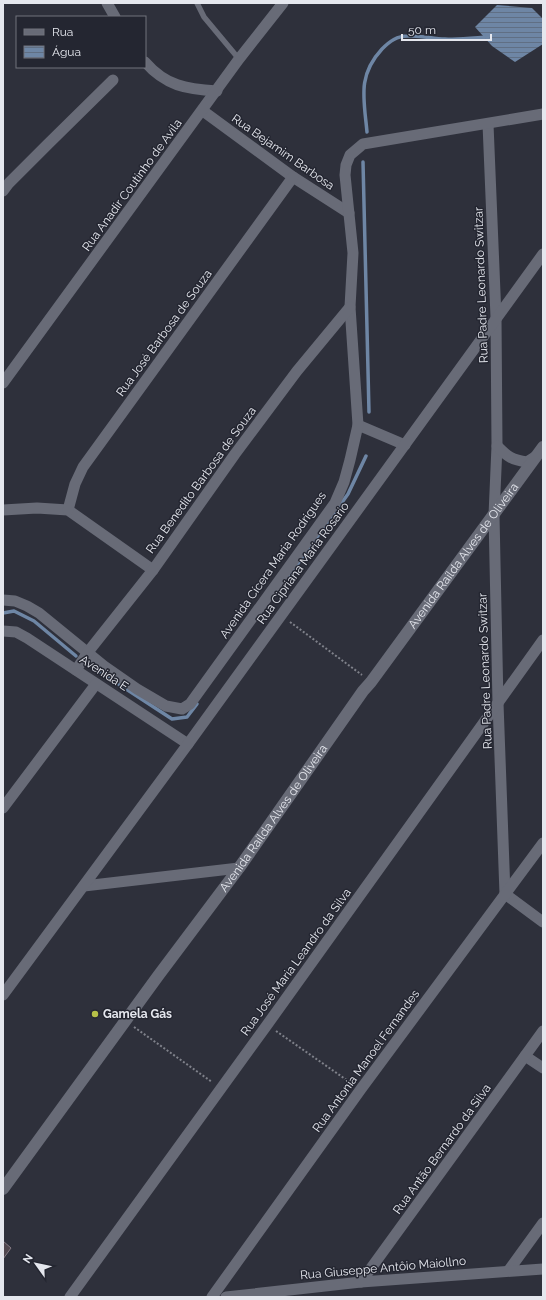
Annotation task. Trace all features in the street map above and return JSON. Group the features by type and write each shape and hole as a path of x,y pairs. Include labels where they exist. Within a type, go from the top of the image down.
{"street":[{"path":"106,3 114,16"},
{"name":"Rua Anadir Coutinho de Avila","path":"3,383 203,111 239,59 283,3"},
{"path":"146,63 170,83 192,89 217,91"},
{"path":"3,191 9,183 113,80"},
{"name":"Rua Bejamim Barbosa","path":"203,111 293,177 349,213"},
{"path":"488,124 543,114"},
{"name":"Avenida Cícera Maria Rodrigues","path":"3,600 15,601 39,613 104,666 137,689 166,706 182,709 190,704 334,503 344,482 358,425 350,307 353,253 345,183 346,165 350,155 363,144 488,124"},
{"name":"Rua Padre Leonardo Switzar","path":"488,124 496,317 497,446 494,516 498,703 505,894"},
{"name":"Rua José Barbosa de Souza","path":"68,510 75,484 83,467 293,177"},
{"name":"Rua Cipriana Maria Rosario","path":"3,995 188,744 543,254"},
{"name":"Rua Benedito Barbosa de Souza","path":"76,670 88,652 153,570 296,371 350,307"},
{"path":"358,425 405,445"},
{"path":"497,446 510,459 527,462 535,457"},
{"name":"Avenida Raílda Alves de Oliveira","path":"3,1190 158,976 239,868 363,691 494,516 543,447"},
{"path":"3,510 36,508 68,510 153,570"},
{"name":"Avenida E","path":"3,631 16,632 188,744"},
{"name":"Rua José Maria Leandro da Silva","path":"70,1297 543,640"},
{"path":"3,808 96,684"},
{"name":"Rua Antonia Manoel Fernandes","path":"212,1297 361,1089 543,843"},
{"path":"84,886 239,868"},
{"path":"505,894 543,922"},
{"name":"Rua Antão Bernardo da Silva","path":"361,1282 543,1031"},
{"path":"525,1056 543,1068"},
{"path":"509,1270 543,1223"},
{"name":"Rua Giuseppe Antôio Maiollno","path":"226,1297 361,1282 509,1270 543,1269"}],"lane":[{"path":"197,3 204,17 239,59"}],"path":[{"path":"280,616 371,682"},
{"path":"267,1025 361,1089"},
{"path":"140,1031 221,1088"}],"water":[{"path":"497,5 532,8 543,19 543,44 515,62 492,46 475,27"}],"building":[{"path":"3,1241 11,1248 3,1259"}],"waterway":[{"path":"367,132 364,98 365,78 374,59 388,44 397,38 404,36 450,39 488,37"},
{"path":"363,162 369,412"},
{"path":"289,576 348,494 366,456"},
{"path":"3,613 14,611 34,621 76,656"},
{"path":"97,670 172,719 187,717 197,704"}],"place":[{"name":"Gamela Gás","path":"95,1014"}]}
